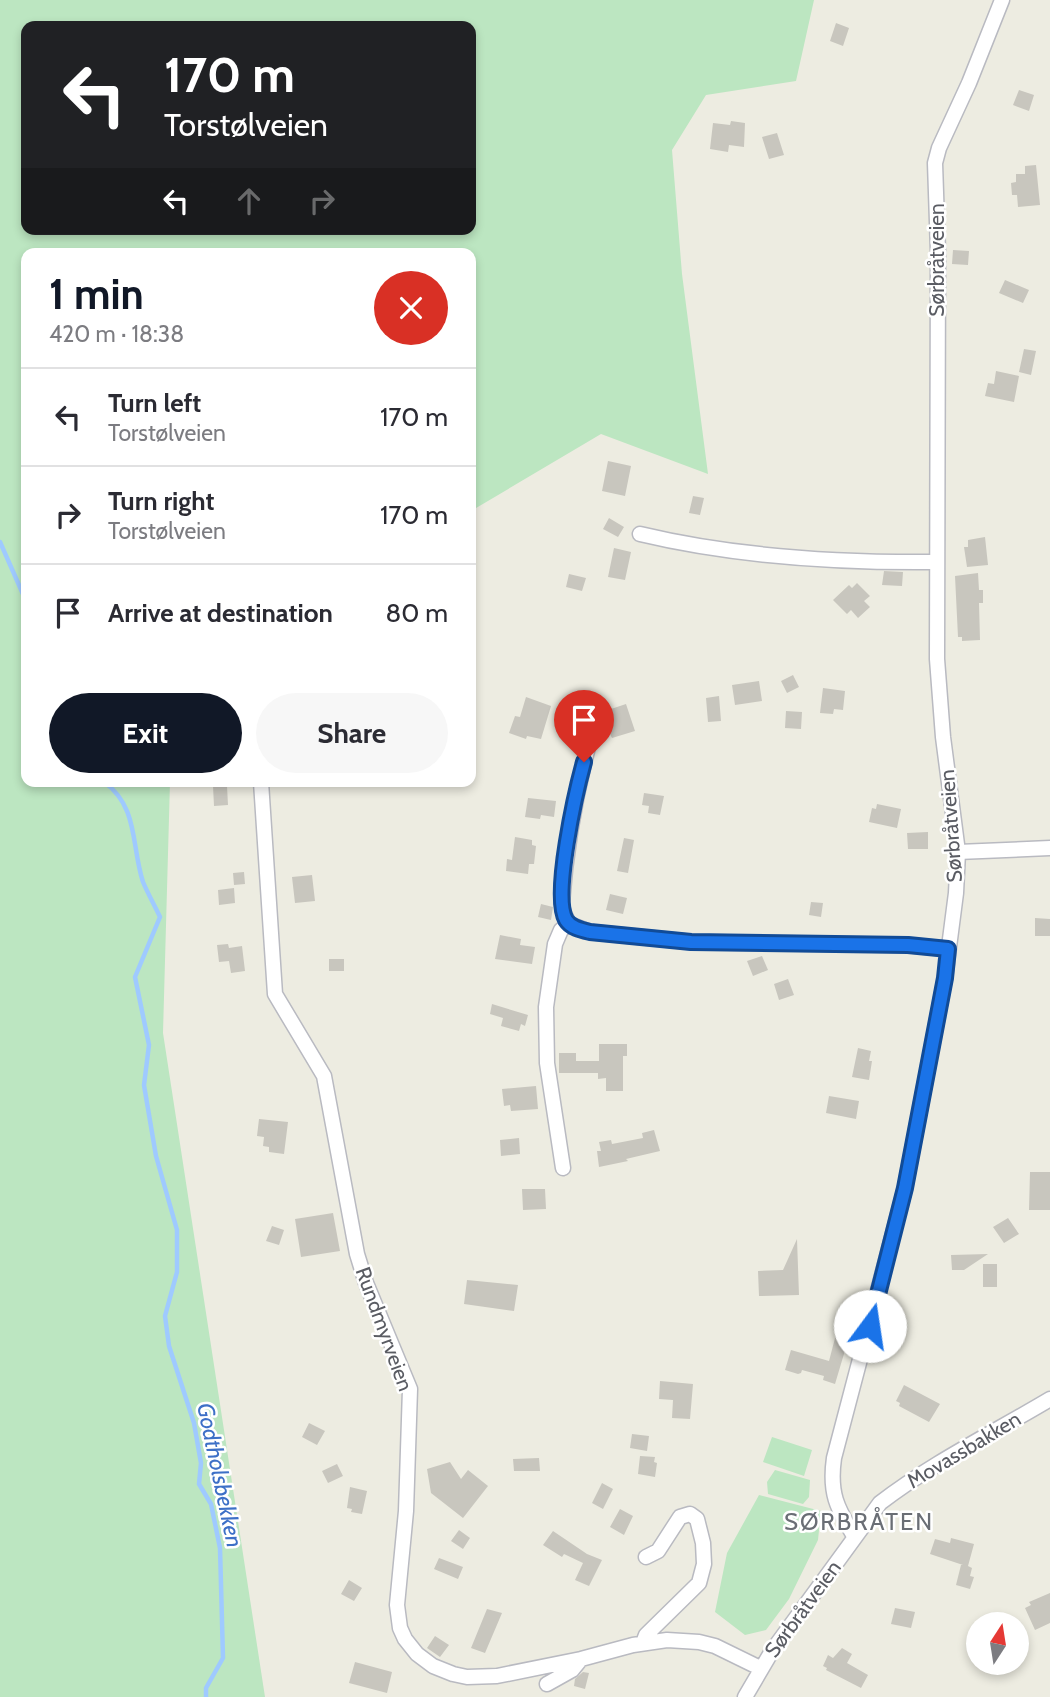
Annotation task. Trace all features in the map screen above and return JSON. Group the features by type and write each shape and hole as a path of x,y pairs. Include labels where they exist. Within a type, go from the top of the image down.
{"street":[{"name":"Sørbråtveien","path":"745,1697 760,1668 830,1575 855,1536 838,1510 834,1496 834,1458 905,1188 945,978 956,893 958,852 939,698 938,240 935,163 1002,0"},
{"path":"640,534 685,544 791,558 937,562"},
{"path":"592,736 577,788 567,850 562,903 569,924 590,932 691,942 908,945 948,949"},
{"name":"Rundmyrveien","path":"261,787 275,994 324,1076 357,1254 366,1283 410,1389 406,1511 397,1605 400,1628 410,1648 424,1660 443,1670 467,1677 497,1676 667,1640 715,1646 760,1668"},
{"path":"958,852 1050,848"},
{"path":"563,1168 547,1044 546,1007 555,944 561,930 569,924"},
{"name":"Movassbakken","path":"855,1536 880,1503 900,1488 1050,1399"},
{"path":"643,1643 646,1635 699,1583 704,1553 697,1519 690,1514 680,1517 658,1551 646,1557"},
{"path":"547,1684 572,1670 581,1659"}],"green space":[{"path":"0,0 814,0 796,81 706,95 672,150 682,274 708,474 601,434 476,508 476,248 21,248 21,787 170,787 163,1033 265,1697 0,1697"},
{"path":"772,1437 812,1450 804,1476 763,1462"},
{"path":"775,1470 810,1480 809,1497 803,1504 768,1494 767,1482"},
{"path":"759,1495 821,1511 818,1540 789,1599 766,1630 745,1635 715,1612 727,1553"}],"building":[{"path":"836,23 849,28 843,46 830,41"},
{"path":"1019,90 1034,95 1029,111 1013,105"},
{"path":"731,121 745,123 744,147 729,145 728,152 710,149 713,123 730,125"},
{"path":"777,133 784,155 769,159 762,137"},
{"path":"1036,165 1040,205 1018,207 1017,195 1012,195 1011,183 1016,182 1016,174 1025,174 1025,166"},
{"path":"953,250 969,251 968,265 952,264"},
{"path":"1005,280 1029,290 1023,303 999,293"},
{"path":"1024,349 1036,351 1031,375 1019,372"},
{"path":"996,371 1019,376 1014,402 985,396 988,383 994,384"},
{"path":"608,461 631,466 625,496 602,491"},
{"path":"693,496 704,498 700,515 689,513"},
{"path":"609,518 624,527 618,537 603,529"},
{"path":"985,537 988,565 967,567 964,547 968,547 968,540"},
{"path":"614,548 631,552 625,580 608,577"},
{"path":"884,571 903,572 902,586 882,585"},
{"path":"978,573 979,590 983,590 983,603 979,603 980,640 962,641 962,637 958,637 955,576"},
{"path":"569,574 586,578 582,591 566,587"},
{"path":"857,583 870,596 864,601 870,607 858,618 851,610 847,614 833,600 849,585 852,588"},
{"path":"793,675 799,687 787,693 781,681"},
{"path":"759,681 762,701 735,705 732,685"},
{"path":"823,688 845,691 843,710 834,709 833,714 820,713"},
{"path":"719,696 721,721 708,722 706,698"},
{"path":"526,697 551,706 541,739 527,736 526,739 509,733 515,716 520,717"},
{"path":"626,704 635,731 612,738 605,724 577,720 585,717 587,705 602,707 602,712"},
{"path":"786,711 802,712 801,729 785,728"},
{"path":"213,787 227,787 228,805 214,806"},
{"path":"644,793 664,796 660,815 648,813 649,806 642,805"},
{"path":"528,798 556,801 554,817 525,817"},
{"path":"877,804 901,809 897,828 869,822 872,808 876,809"},
{"path":"928,832 928,849 908,849 907,833"},
{"path":"515,837 532,840 532,845 536,846 534,864 529,864 528,874 506,871 507,859 512,860"},
{"path":"624,838 634,840 628,873 617,871"},
{"path":"244,872 245,884 234,885 233,873"},
{"path":"312,875 315,901 295,903 292,877"},
{"path":"234,888 235,903 219,905 218,890"},
{"path":"610,894 627,898 623,914 606,910"},
{"path":"811,902 823,903 821,917 809,915"},
{"path":"541,904 553,907 551,920 538,917"},
{"path":"1035,918 1050,919 1050,936 1035,936"},
{"path":"500,935 521,939 520,945 535,947 532,964 495,959"},
{"path":"228,944 229,948 242,946 245,971 231,973 229,961 219,962 217,945"},
{"path":"762,956 768,970 753,976 747,961"},
{"path":"329,959 344,959 344,971 329,971"},
{"path":"788,979 794,995 779,1000 774,984"},
{"path":"492,1004 528,1015 525,1026 521,1024 519,1031 501,1026 503,1018 490,1014"},
{"path":"599,1044 627,1044 627,1056 623,1056 623,1091 606,1091 606,1078 598,1079 598,1073 559,1073 559,1053 576,1053 576,1061 599,1061"},
{"path":"858,1048 871,1051 869,1080 852,1077"},
{"path":"536,1086 538,1109 511,1111 510,1105 504,1106 502,1089"},
{"path":"829,1096 859,1101 856,1119 826,1113"},
{"path":"259,1119 288,1122 284,1154 269,1152 269,1147 263,1146 264,1137 257,1136"},
{"path":"654,1130 660,1151 599,1167 599,1142 611,1140 612,1144 643,1138 642,1133"},
{"path":"519,1138 520,1154 501,1156 500,1140"},
{"path":"1030,1172 1050,1172 1050,1210 1029,1210"},
{"path":"522,1189 545,1189 546,1209 523,1210"},
{"path":"333,1213 340,1251 301,1257 295,1219"},
{"path":"1008,1218 1019,1234 1004,1243 993,1227"},
{"path":"272,1226 284,1230 279,1245 266,1241"},
{"path":"797,1239 799,1295 759,1296 758,1271 783,1270"},
{"path":"988,1254 964,1270 952,1270 951,1255"},
{"path":"983,1264 997,1264 997,1287 983,1287"},
{"path":"467,1280 518,1285 514,1311 464,1304"},
{"path":"839,1323 852,1327 835,1384 823,1380 824,1376 802,1370 798,1374 785,1370 791,1350 829,1361"},
{"path":"660,1381 693,1384 690,1419 672,1418 673,1400 659,1399"},
{"path":"904,1385 940,1404 929,1422 899,1406 900,1403 896,1401"},
{"path":"309,1423 325,1431 317,1445 302,1437"},
{"path":"632,1434 649,1436 647,1451 630,1448"},
{"path":"640,1456 655,1457 655,1477 638,1474"},
{"path":"539,1458 540,1471 514,1471 513,1459"},
{"path":"450,1462 461,1479 468,1470 488,1486 463,1518 431,1493 427,1469"},
{"path":"337,1464 343,1476 328,1483 322,1471"},
{"path":"602,1483 613,1489 603,1509 592,1503"},
{"path":"350,1487 367,1491 362,1514 351,1512 352,1509 347,1508"},
{"path":"620,1509 633,1516 624,1535 610,1527"},
{"path":"459,1530 470,1538 463,1549 451,1541"},
{"path":"553,1531 587,1554 602,1560 589,1586 575,1580 583,1563 564,1554 562,1557 543,1545"},
{"path":"951,1538 974,1544 968,1566 972,1568 970,1576 974,1577 970,1589 956,1585 963,1565 930,1554 935,1539 950,1543"},
{"path":"439,1558 463,1567 458,1579 434,1569"},
{"path":"349,1580 362,1588 354,1601 341,1594"},
{"path":"1050,1593 1050,1623 1035,1630 1025,1608 1031,1605 1029,1602"},
{"path":"895,1608 915,1612 911,1628 891,1624"},
{"path":"487,1609 502,1613 485,1653 471,1648"},
{"path":"435,1636 449,1645 440,1657 427,1648"},
{"path":"842,1648 852,1654 847,1663 868,1675 861,1688 823,1666 828,1655 833,1658"},
{"path":"355,1662 392,1672 387,1693 349,1683"},
{"path":"583,1672 589,1673 585,1689 574,1686 575,1679"}],"waterway":[{"name":"Godtholsbekken","path":"0,542 21,590"},
{"name":"Godtholsbekken","path":"110,787 129,815 143,882 160,917 135,977 149,1045 144,1085 156,1156 177,1230 177,1272 165,1316 169,1346 194,1423 201,1463 199,1484 211,1504 220,1548 223,1658 206,1688 206,1697"}],"district":[{"name":"SØRBRÅTEN","path":"859,1522"}],"route":[{"path":"584,762 573,810 562,903 566,919 576,928 590,932 691,942 908,945 948,949 945,978 905,1188 870,1326"}]}
